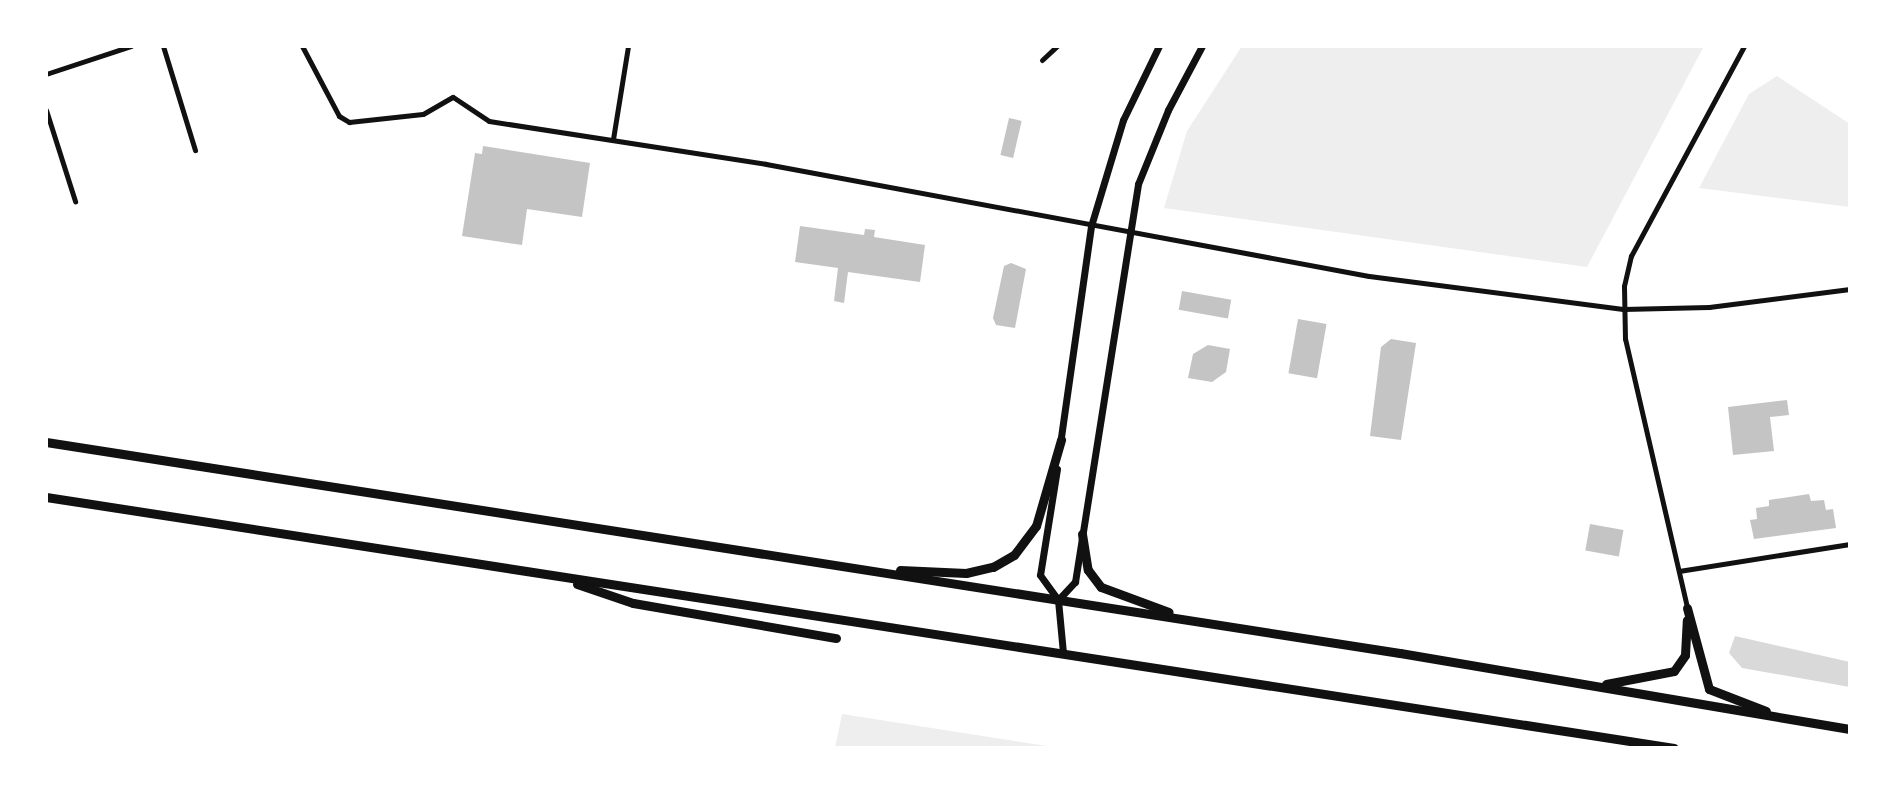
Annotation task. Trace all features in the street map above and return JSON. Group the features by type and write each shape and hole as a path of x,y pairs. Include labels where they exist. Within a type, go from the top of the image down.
{"highway":[{"path":"854,569 966,573 1004,562 1024,546 1036,526 1061,440"},
{"path":"46,442 1195,621 1850,729"},
{"path":"46,497 1674,748"},
{"path":"1082,534 1088,570 1101,587 1195,621"},
{"path":"563,578 633,603 836,638"},
{"path":"1595,685 1674,671 1685,655 1687,608"},
{"path":"1687,608 1709,689 1799,722"}],"street":[{"path":"46,74 131,46"},
{"path":"163,46 195,150"},
{"path":"302,46 345,122 411,117 453,97 461,107 489,121 613,139 1128,235 1382,278 1623,309 1709,307 1850,289"},
{"path":"613,139 628,46"},
{"path":"1042,60 1057,46"},
{"path":"1063,653 1058,600 1040,575 1091,226 1123,120 1159,46"},
{"path":"1058,600 1075,582 1128,235 1150,150 1202,46"},
{"path":"1687,608 1625,339 1623,309 1631,256 1744,46"},
{"path":"46,110 75,201"},
{"path":"1679,571 1850,544"}],"shaded area":[{"path":"1242,46 1704,46 1587,267 1164,208 1187,131"},
{"path":"1777,76 1850,124 1850,207 1699,188 1749,94"},
{"path":"1735,636 1850,662 1850,687 1742,668 1729,653"},
{"path":"842,714 1060,748 835,748"}],"building":[{"path":"1009,118 1022,121 1013,158 1000,155"},
{"path":"483,146 590,163 582,217 527,209 522,245 462,236 475,153 482,154"},
{"path":"800,226 864,235 865,229 875,230 874,237 925,245 920,282 848,272 844,303 834,301 838,268 795,262"},
{"path":"1011,263 1026,269 1015,328 996,325 993,318 1004,266"},
{"path":"1182,291 1231,300 1228,318 1179,310"},
{"path":"1298,319 1327,324 1317,378 1288,373"},
{"path":"1391,339 1416,343 1401,440 1370,436 1381,347"},
{"path":"1208,345 1230,349 1226,372 1212,382 1188,378 1193,354"},
{"path":"1787,400 1789,415 1770,417 1774,451 1733,455 1728,407"},
{"path":"1809,494 1811,501 1824,500 1826,510 1833,509 1836,528 1754,539 1750,520 1757,519 1756,508 1769,506 1769,500"},
{"path":"1590,524 1623,530 1619,556 1585,551"}]}
